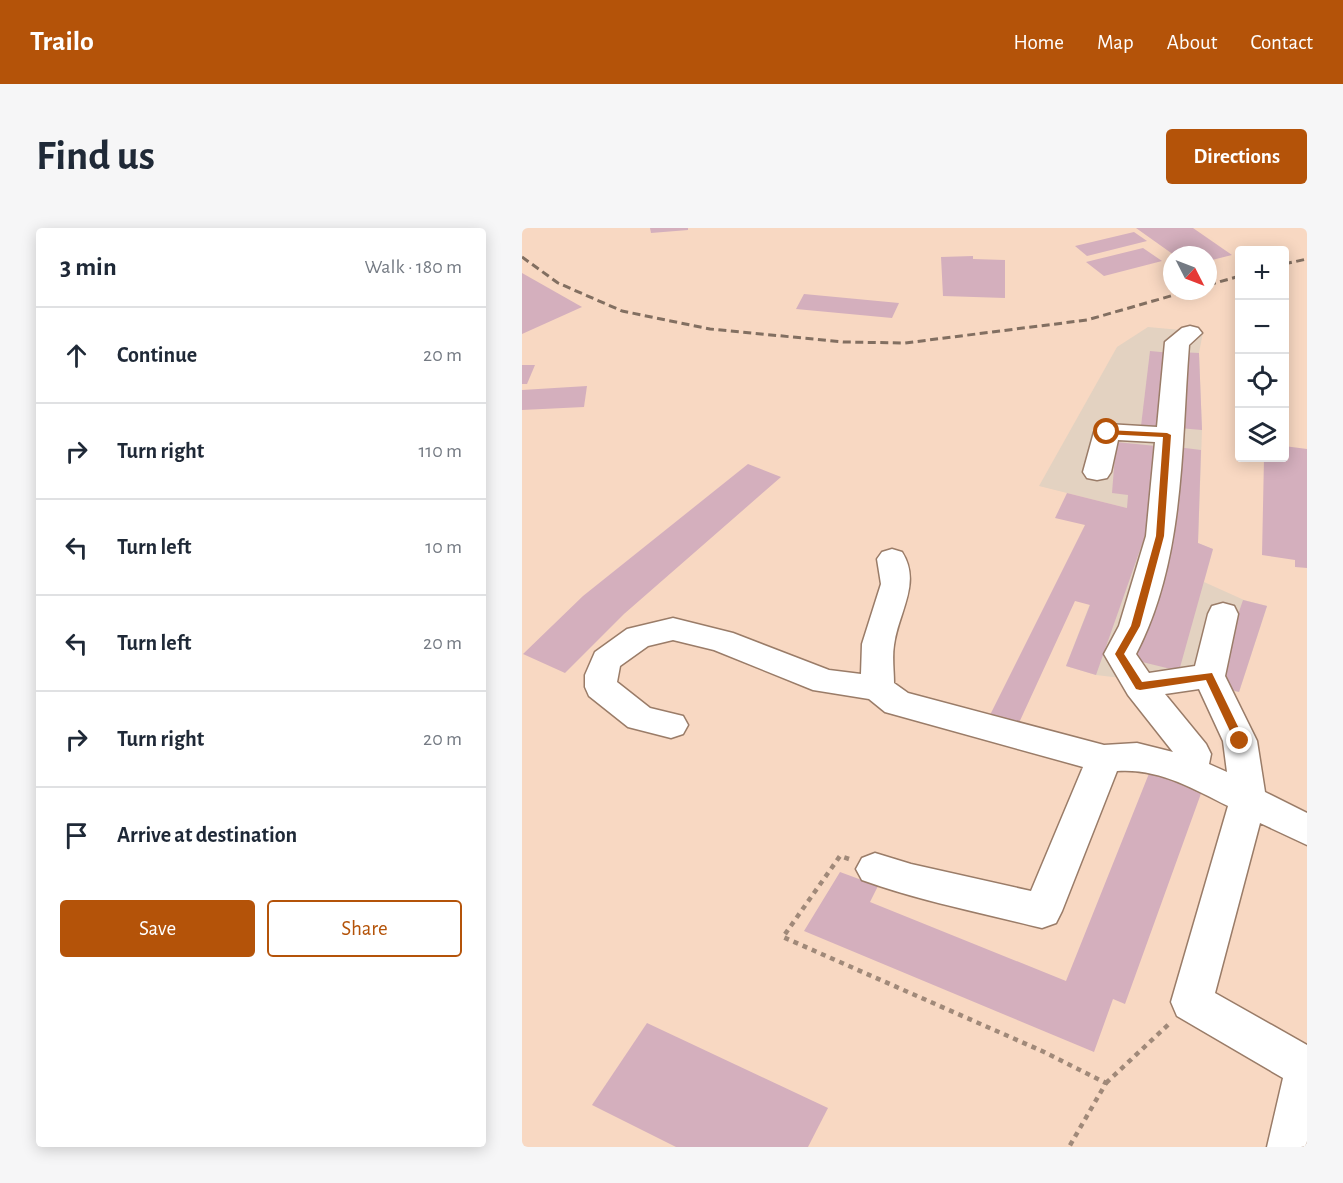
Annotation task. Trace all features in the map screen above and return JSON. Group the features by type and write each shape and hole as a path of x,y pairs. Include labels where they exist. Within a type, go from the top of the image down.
{"lane":[{"path":"1190,333 1178,342 1167,435 1160,536 1135,626 1119,654 1140,686 1194,754 1190,770"},
{"path":"1097,472 1107,432 1167,435"},
{"path":"877,688 878,644 896,584 892,559"},
{"path":"1223,614 1209,676 1240,741 1248,800 1192,1002 1307,1068 1290,1147"},
{"path":"670,725 640,718 601,687 601,675 606,660 638,637 674,629 722,641 825,682 877,688 897,703 1104,759 1137,756 1190,770 1307,830"},
{"path":"1140,686 1209,676"},
{"path":"875,869 911,880 1042,911 1104,759"}],"path":[{"path":"875,869 840,856 783,937 1042,1051 1106,1083"},
{"path":"1069,1147 1106,1083 1192,1002"}],"shaded area":[{"path":"1148,327 1203,332 1199,353 1202,430 1198,543 1213,549 1204,582 1244,600 1267,606 1239,692 1096,675 1066,666 1127,508 1039,486 1117,347"}],"building":[{"path":"650,228 688,228 688,230 651,233"},
{"path":"1136,228 1193,228 1232,255 1217,259 1217,246 1163,247"},
{"path":"1134,232 1147,241 1087,256 1075,246"},
{"path":"1143,248 1162,261 1104,276 1086,262"},
{"path":"973,256 973,259 1005,260 1005,298 943,296 941,257"},
{"path":"522,273 582,307 522,334"},
{"path":"804,294 899,303 892,318 796,309"},
{"path":"1150,351 1171,353 1164,429 1141,426"},
{"path":"1179,352 1199,353 1202,430 1179,428"},
{"path":"522,365 535,365 527,384 522,384"},
{"path":"587,386 584,407 522,410 522,390"},
{"path":"1116,442 1156,446 1153,513 1096,675 1066,666 1090,605 1075,601 1018,725 989,717 1085,525 1055,518 1067,493 1127,508 1128,495 1112,493"},
{"path":"1177,447 1201,450 1198,543 1213,549 1179,671 1134,660"},
{"path":"1289,447 1307,449 1307,568 1295,567 1295,560 1262,555 1264,462 1289,462"},
{"path":"748,464 781,477 624,614 565,673 523,654 583,596"},
{"path":"1243,600 1267,606 1239,692 1214,685"},
{"path":"1150,771 1203,788 1125,1004 1113,999 1094,1052 804,931 840,872 878,886 870,902 1066,981"},
{"path":"647,1023 828,1108 808,1147 676,1147 592,1105"}],"railway":[{"path":"522,257 558,283 622,311 710,329 844,342 905,343 1087,320 1163,298"},
{"path":"1289,263 1307,259"},
{"path":"1217,282 1235,277"}],"route":[{"path":"1107,432 1167,435 1160,536 1135,626 1119,654 1140,686 1209,676 1240,741"}]}
